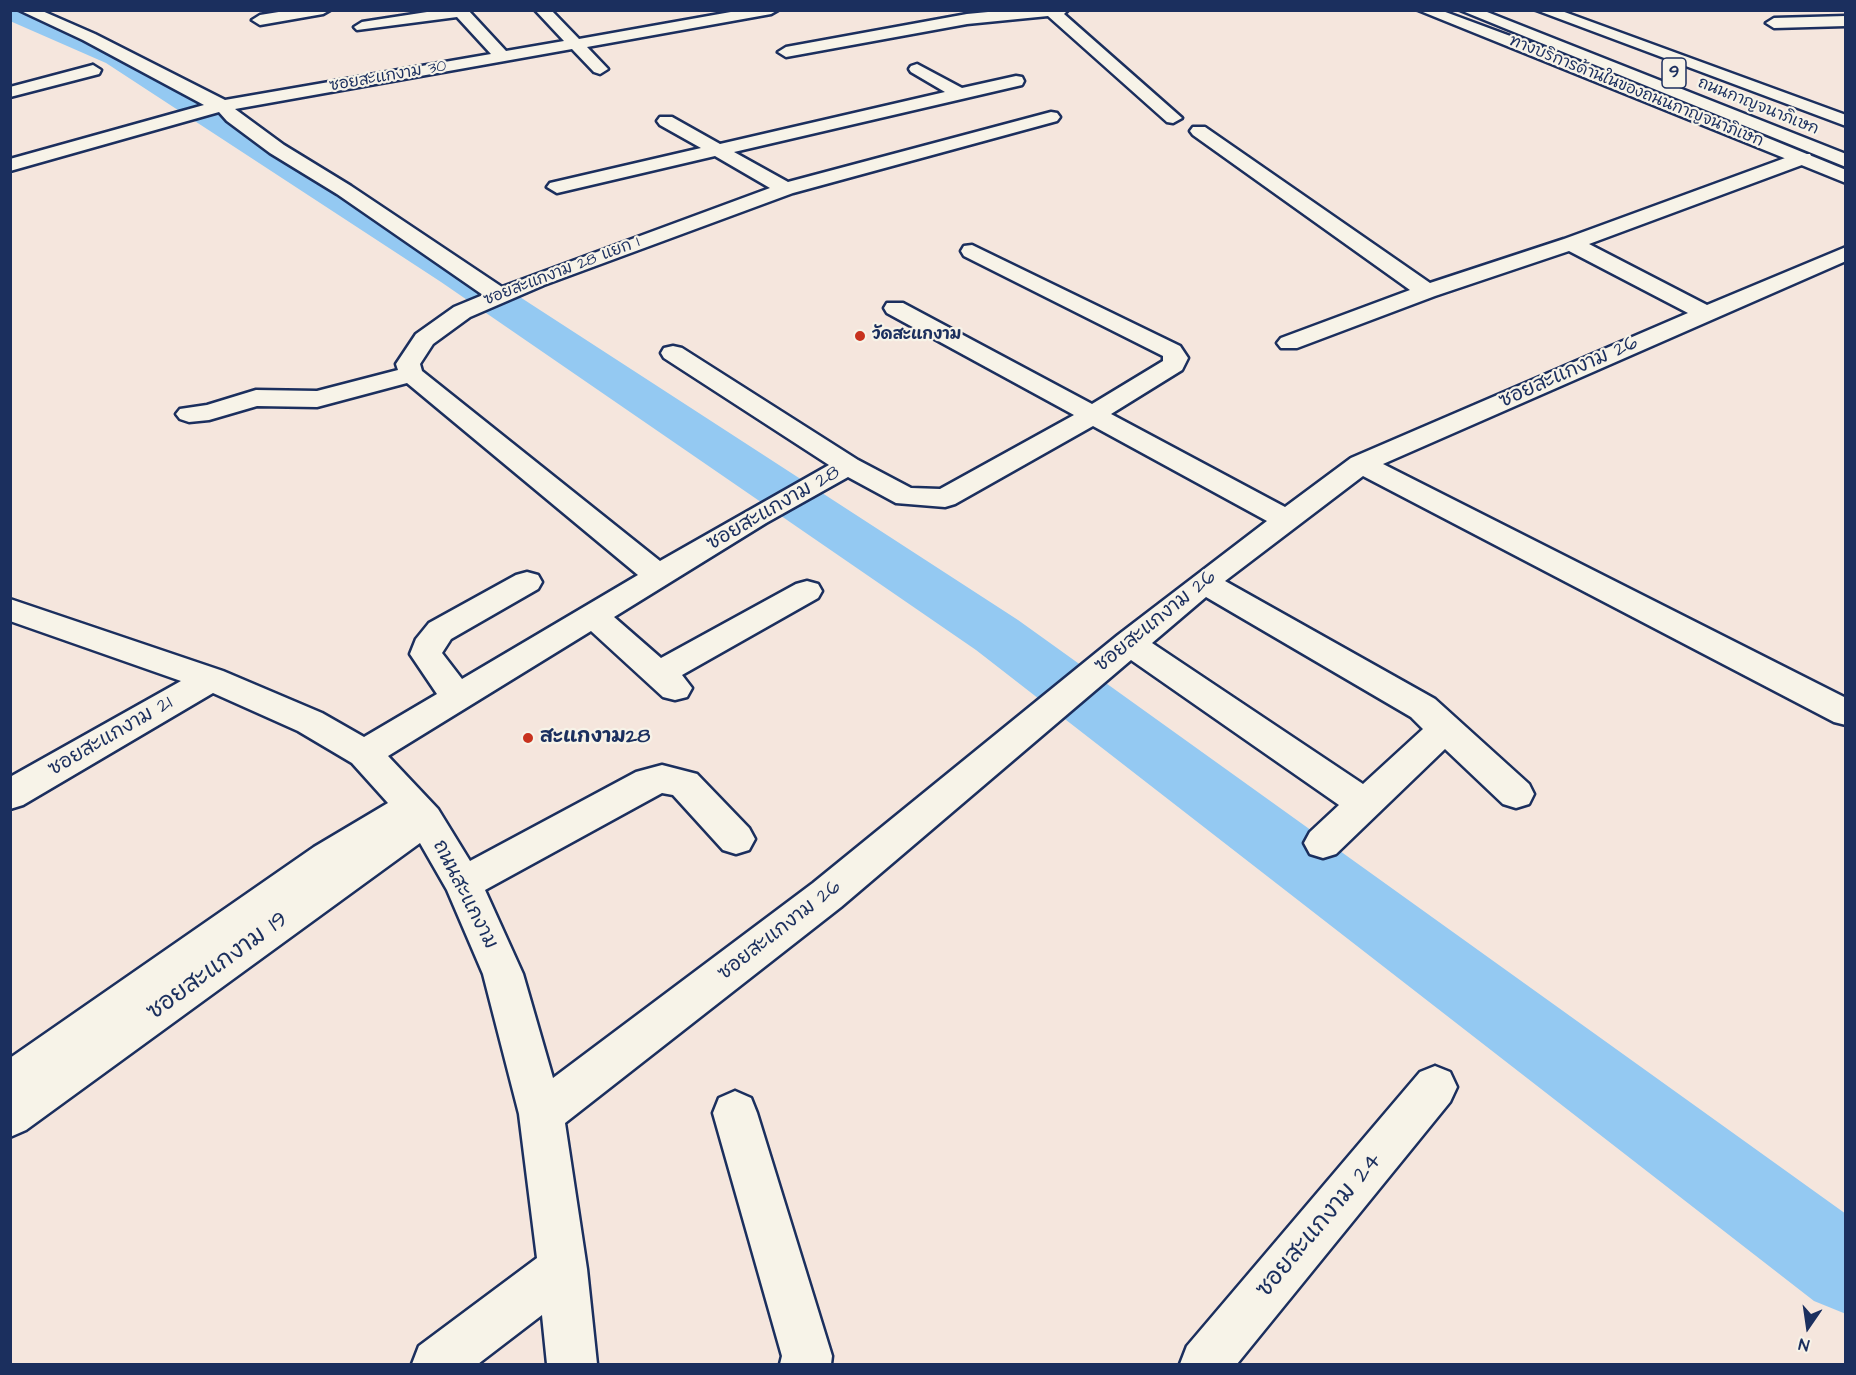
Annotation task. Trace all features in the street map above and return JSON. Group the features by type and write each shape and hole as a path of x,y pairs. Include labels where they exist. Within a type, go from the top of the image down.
{"main road":[{"path":"26,10 89,38 219,106 277,149 344,190 496,296"},
{"name":"ซอยสะแกงาม 30","path":"10,165 219,106 578,44 724,14 771,10"},
{"path":"786,52 967,19 1061,10"},
{"name":"ทางบริการด้านในของถนนกาญจนาภิเษก","path":"1425,10 1588,71 1845,177"},
{"path":"1467,10 1611,65 1845,161"},
{"name":"ถนนกาญจนาภิเษก","path":"1500,10 1748,102"},
{"name":"ถนนกาญจนาภิเษก","path":"1543,10 1715,71 1845,122"},
{"path":"1581,10 1818,92"},
{"path":"260,20 326,11"},
{"path":"362,27 460,11 502,57"},
{"path":"545,11 600,69"},
{"path":"1052,11 1173,118"},
{"path":"1760,15 1798,37"},
{"path":"1774,23 1845,21"},
{"path":"917,69 960,94"},
{"path":"10,92 93,70"},
{"path":"557,188 1016,81"},
{"name":"ซอยสะแกงาม 28 แยก 1","path":"411,374 408,364 432,330 462,312 496,296 565,268 786,189 1051,117"},
{"path":"666,121 786,189"},
{"name":"ถนนกาญจนาภิเษก","path":"1813,129 1845,143"},
{"path":"1199,131 1427,291"},
{"path":"1289,343 1427,291 1571,243 1803,158"},
{"path":"1571,243 1705,313"},
{"name":"ซอยสะแกงาม 28","path":"364,754 756,517 848,466 906,496 945,498 1091,416 1173,365 1176,358 1172,351 972,251"},
{"name":"ซอยสะแกงาม 26","path":"541,1114 827,895 1039,722 1088,677 1204,582 1361,464 1845,253"},
{"path":"895,308 1287,520"},
{"path":"673,353 848,466"},
{"path":"189,414 209,412 256,398 327,397 411,374 659,576"},
{"path":"1361,464 1845,713"},
{"path":"458,697 426,654 427,647 440,631 527,582"},
{"path":"1204,582 1423,708 1516,794"},
{"path":"593,616 667,681 807,591"},
{"name":"ถนนสะแกงาม","path":"10,609 211,679 310,722 364,754 418,812 463,883 503,974 541,1114 563,1269 572,1365"},
{"path":"1129,643 1365,804"},
{"name":"ซอยสะแกงาม 21","path":"10,795 211,679"},
{"path":"1323,843 1445,729"},
{"path":"463,883 649,782 662,778 684,784 736,839"},
{"path":"10,1084 327,858 418,812"},
{"name":"ซอยสะแกงาม 19","path":"10,1115 418,812"},
{"name":"ซอยสะแกงาม 24","path":"1205,1365 1435,1087"},
{"path":"735,1113 807,1356 806,1365"},
{"path":"437,1365 563,1269"}],"waterway":[{"path":"10,11 117,57 455,273 997,635 1846,1269"}],"place":[{"name":"วัดสะแกงาม","path":"860,336"},
{"name":"สะแกงาม28","path":"528,738"}]}
